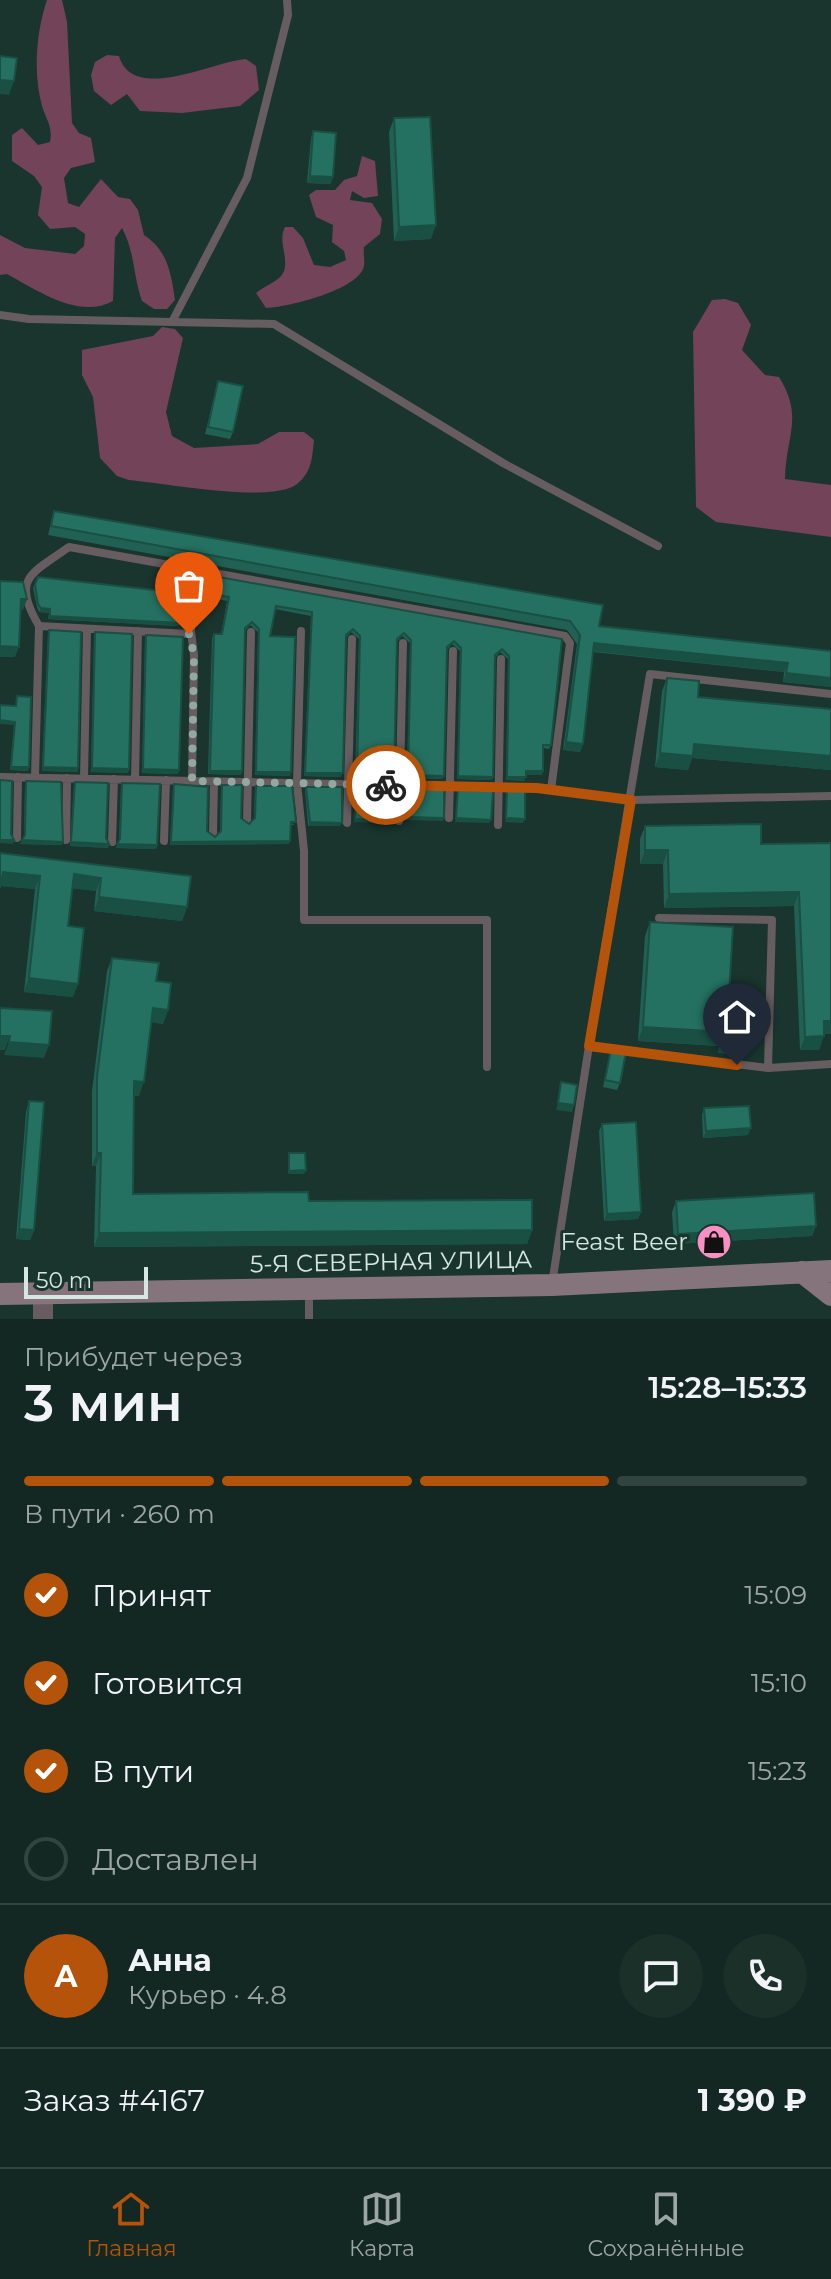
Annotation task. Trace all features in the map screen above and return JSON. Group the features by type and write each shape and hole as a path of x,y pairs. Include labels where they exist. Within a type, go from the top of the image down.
{"main road":[{"name":"5-Я СЕВЕРНАЯ УЛИЦА","path":"0,1294 552,1285 831,1271"},
{"path":"802,1272 831,1295"}],"street":[{"path":"43,1294 43,1319"}],"lane":[{"path":"173,320 247,178 288,15 287,0"},
{"path":"0,315 29,319 274,324 503,463 658,546"},
{"path":"35,777 39,626 26,605 24,587 29,575 69,547 565,636 570,643 551,790"},
{"path":"183,568 194,655 192,781"},
{"path":"39,626 189,634"},
{"path":"84,778 87,629"},
{"path":"135,780 138,631"},
{"path":"301,631 297,783 304,851 304,920 487,920 487,1067"},
{"path":"247,821 251,632"},
{"path":"347,823 352,639"},
{"path":"399,821 403,643"},
{"path":"449,818 453,651"},
{"path":"498,825 501,659"},
{"path":"552,1285 650,674 831,694"},
{"path":"0,777 450,786 551,790 631,800 831,796"},
{"path":"17,838 18,777"},
{"path":"66,840 67,778"},
{"path":"112,842 114,779"},
{"path":"164,841 166,780"},
{"path":"213,834 214,781"},
{"path":"659,918 772,920 768,1068"},
{"path":"589,1046 768,1068 831,1064"},
{"path":"309,1289 309,1319"}],"shaded area":[{"path":"47,0 62,0 67,22 72,123 79,133 91,138 95,162 71,168 64,178 68,203 79,207 101,179 118,197 130,199 138,210 144,235 158,248 167,263 175,300 167,309 154,309 142,301 122,228 115,238 113,301 100,306 72,305 45,295 7,274 0,275 0,235 25,248 75,254 84,246 85,234 75,227 50,229 38,215 42,187 34,176 12,161 12,135 22,128 38,145 50,142 50,127 39,94 37,67 38,39"},
{"path":"107,55 119,56 127,70 140,77 157,79 246,59 256,66 259,90 240,106 182,113 140,111 127,94 111,105 94,91 91,75 95,62"},
{"path":"362,156 375,161 378,196 364,198 352,191 350,200 372,203 382,219 380,234 364,247 364,266 359,275 350,283 321,296 266,308 256,293 283,273 282,240 285,227 293,227 303,238 314,265 330,267 346,260 344,251 332,242 333,225 316,217 309,195 316,190 335,190 344,180 357,176"},
{"path":"725,299 738,303 751,325 742,350 765,375 779,377 791,404 792,426 785,479 831,485 831,537 716,522 696,507 693,332 712,300"},
{"path":"162,327 175,329 183,338 166,412 172,436 194,448 258,444 279,432 304,432 314,440 313,453 308,470 297,484 284,490 242,492 129,480 117,476 100,458 93,397 82,375 82,350 153,336"}],"building":[{"path":"0,56 17,58 14,81 0,80"},
{"path":"430,117 436,225 399,227 394,118"},
{"path":"313,131 336,133 333,177 310,176"},
{"path":"218,381 243,386 233,432 208,427"},
{"path":"54,511 603,605 599,626 831,651 831,678 786,673 788,663 594,643 583,744 566,742 580,635 570,621 51,526"},
{"path":"197,573 562,639 551,745 543,745 543,771 526,771 526,777 507,777 509,656 502,649 495,655 493,777 458,776 461,648 454,641 447,647 444,776 408,775 411,640 404,633 397,639 394,774 357,774 360,636 353,629 346,635 343,773 305,773 312,612 276,606 270,636 295,637 291,772 256,772 259,629 252,622 245,628 242,771 210,771 214,634 222,634 229,597 195,591"},
{"path":"38,577 181,593 180,623 50,616 50,609 41,608 38,604 35,584"},
{"path":"0,581 23,582 27,599 21,599 19,647 0,646"},
{"path":"49,630 81,632 78,768 43,767"},
{"path":"95,632 132,634 129,769 92,768"},
{"path":"146,635 183,637 179,770 143,769"},
{"path":"667,678 699,681 698,697 831,709 831,756 694,744 693,756 660,753"},
{"path":"17,696 31,697 29,767 11,767 15,722 0,720 0,705 16,706"},
{"path":"0,780 12,781 11,834 14,840 0,840"},
{"path":"26,781 61,782 63,842 22,840 25,835"},
{"path":"75,782 108,783 106,838 109,844 71,842"},
{"path":"122,783 160,784 157,845 117,844 120,839"},
{"path":"174,784 208,787 207,831 215,837 221,831 222,785 242,785 241,818 249,824 255,818 256,786 292,786 296,822 291,822 290,841 171,842"},
{"path":"306,787 342,787 342,823 310,822"},
{"path":"356,788 394,788 390,820 355,819"},
{"path":"408,789 444,790 444,818 407,817"},
{"path":"458,790 493,791 491,820 456,818"},
{"path":"507,791 525,791 525,819 506,818"},
{"path":"761,824 761,844 831,843 831,1021 824,1021 824,1036 805,1037 799,892 669,894 668,850 645,850 645,826"},
{"path":"0,853 191,876 187,907 99,897 101,878 74,874 68,926 84,928 78,984 29,978 40,876 3,872 0,888"},
{"path":"650,922 733,927 728,1011 744,1011 742,1040 723,1039 724,1032 643,1027"},
{"path":"112,958 159,963 156,981 171,983 168,1010 153,1008 144,1082 134,1081 133,1194 308,1192 309,1201 532,1200 532,1230 99,1233 101,1153 97,1153 97,1077"},
{"path":"0,1008 52,1011 49,1045 9,1042 10,1036 0,1036"},
{"path":"611,1049 626,1052 620,1083 605,1080"},
{"path":"561,1082 577,1085 574,1105 558,1103"},
{"path":"29,1101 44,1102 34,1230 19,1229"},
{"path":"749,1106 751,1128 706,1131 704,1108"},
{"path":"636,1122 641,1212 607,1214 602,1124"},
{"path":"289,1153 305,1153 306,1170 289,1171"},
{"path":"814,1193 816,1226 678,1234 676,1201"}],"way so far":[{"path":"189,634 194,655 192,781 386,785"}],"place":[{"name":"Feast Beer","path":"714,1242"}],"route":[{"path":"386,785 537,788 631,800 589,1046 737,1065"}]}
